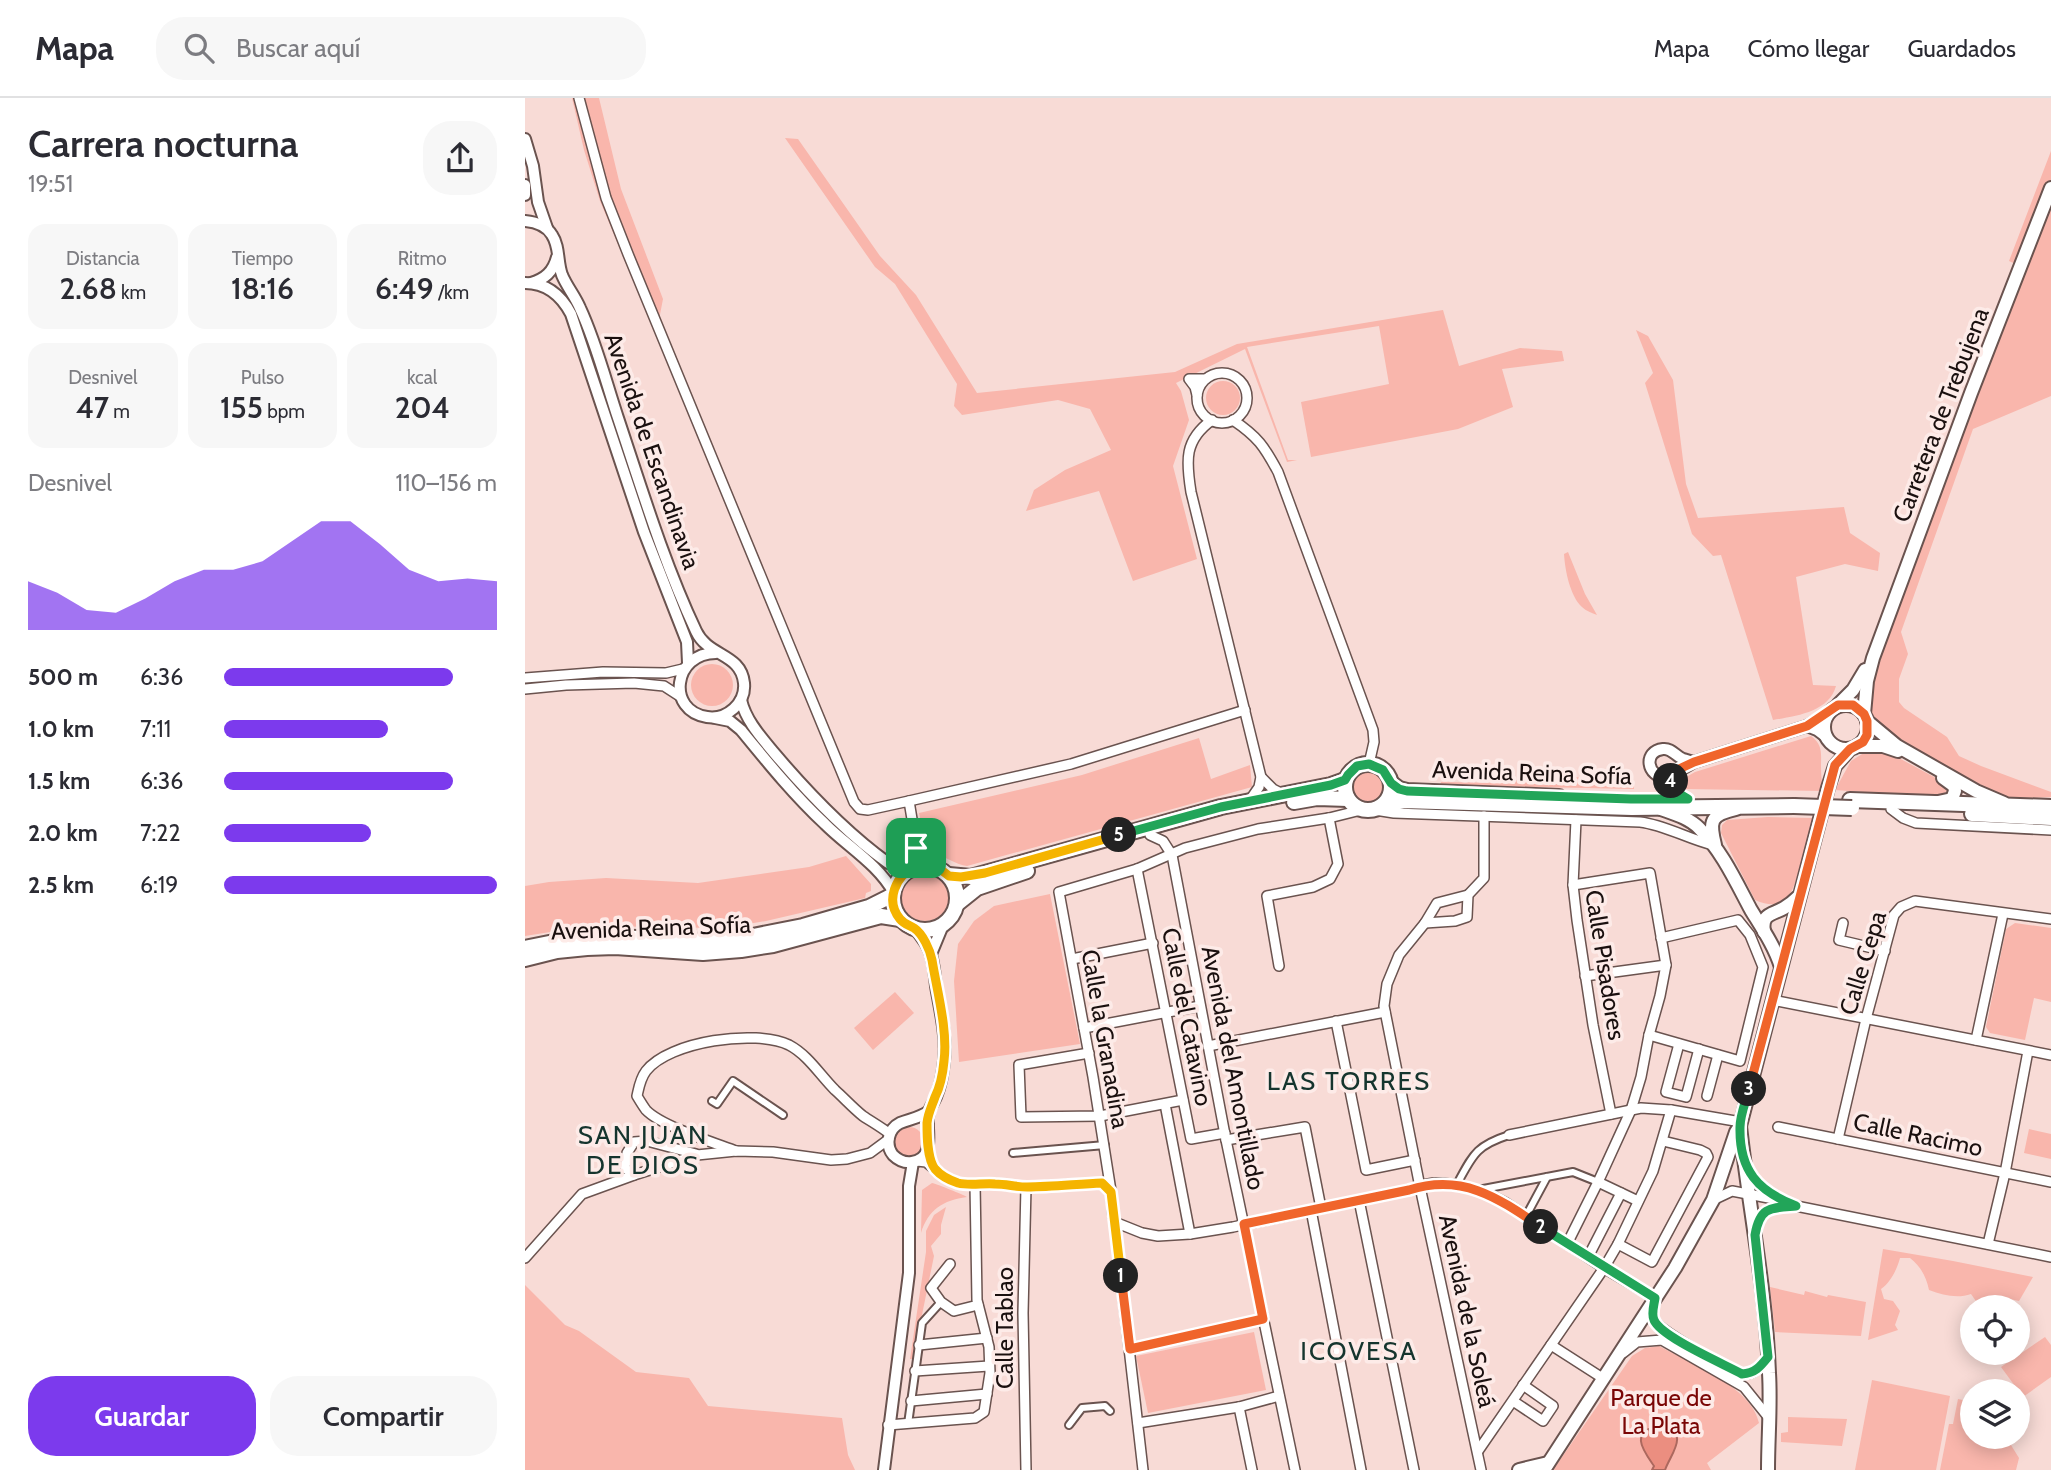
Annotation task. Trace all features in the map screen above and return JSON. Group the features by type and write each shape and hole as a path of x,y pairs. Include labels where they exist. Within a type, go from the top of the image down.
{"main road":[{"name":"Carretera de Trebujena","path":"1866,717 1866,689 1873,658 1971,393 2051,188"},
{"name":"Carretera de Trebujena","path":"1838,705 1853,690 1873,658"},
{"path":"1835,765 1823,729 1826,714 1838,705 1853,705 1897,746 1994,800 2014,806"},
{"path":"1519,1470 1546,1467 1675,1268 1713,1200 1740,1124 1835,765 1867,735 1866,717"},
{"path":"1827,739 1842,749 1883,746 1896,750 1954,786 1952,799 1927,803"},
{"path":"957,904 988,883 1150,835 1276,804 1317,798 1348,799 1373,808 1390,796 1391,783 1383,770 1369,764 1357,766 1345,780 1348,799"},
{"path":"949,876 971,877 1221,807 1345,780"},
{"name":"Avenida Reina Sofía","path":"1391,783 1407,791 1429,792 1657,800 2051,807"},
{"name":"Avenida Reina Sofía","path":"1373,808 1404,801 1657,808 1741,807 1794,802"},
{"name":"Avenida Reina Sofía","path":"1851,804 1891,809 2051,817"},
{"path":"1715,845 1711,828 1714,818 1722,812 1741,807"},
{"path":"1657,808 1686,818 1715,845 1779,958 1781,967"},
{"path":"893,894 895,909 900,919 914,928 929,930 943,925 954,914 957,904 955,884 940,869 920,867"},
{"name":"Avenida Reina Sofía","path":"525,948 554,942 615,937 703,941 738,939 803,926 869,907 893,894 900,878 920,867"},
{"path":"1747,901 1774,912 1789,918 1791,929 1788,936 1780,940 1765,934 1763,923 1768,915 1774,912 1799,896"},
{"name":"Avenida Reina Sofía","path":"525,959 557,951 587,948 615,947 703,953 741,950 805,937 881,916 900,919"},
{"path":"1740,1124 1768,1357 1768,1470"}],"street":[{"path":"579,98 606,198 628,254 854,802 860,809 868,810 1071,764 1245,709"},
{"name":"Avenida de Escandinavia","path":"525,139 533,166 540,209 556,243 563,278 583,316 671,575 699,638 716,653 731,660 742,674 744,682 741,699"},
{"path":"525,185 525,195"},
{"path":"525,221 534,222 548,230"},
{"name":"Avenida de Escandinavia","path":"528,283 545,277 555,265 557,257"},
{"name":"Avenida de Escandinavia","path":"528,283 553,290 571,314 644,532 687,642 686,666 680,678 681,697"},
{"path":"1229,373 1243,383 1247,391 1245,408 1233,420 1212,420 1201,410 1197,396 1205,379 1212,374 1229,373"},
{"path":"1212,420 1200,429 1192,442 1187,465 1191,492 1261,777 1259,787 1250,801"},
{"path":"1233,420 1254,434 1278,472 1373,730 1374,742 1369,764"},
{"path":"525,678 603,672 666,673 686,666 701,655 716,653"},
{"path":"525,689 596,683 656,684 671,689 691,710 707,717 730,721 741,730 794,793 879,871 893,894"},
{"path":"741,699 747,719 792,774 834,818 888,863 899,867 920,867 909,801"},
{"path":"715,718 730,712 741,699"},
{"path":"1694,762 1669,750 1659,750 1650,760 1651,769 1657,776 1667,778 1694,762 1807,726 1826,714"},
{"path":"1807,726 1827,739"},
{"path":"1676,755 1679,764 1671,786 1688,799"},
{"path":"1261,777 1273,789 1283,794"},
{"path":"1137,869 1185,848 1258,829 1373,808 1394,813 1652,823 1715,845"},
{"path":"1891,809 1916,824 2051,830"},
{"path":"1425,923 1455,921 1467,916 1468,895 1484,878 1484,816"},
{"path":"1279,966 1267,896 1313,887 1330,879 1338,864 1329,818"},
{"name":"Calle Pisadores","path":"1576,820 1573,885 1585,976 1611,1114"},
{"path":"1150,835 1163,841 1172,855"},
{"name":"Avenida del Amontillado","path":"1172,855 1207,1046 1295,1470"},
{"name":"Calle la Granadina","path":"1137,869 1059,892 1105,1145 1143,1470"},
{"name":"Calle del Catavino","path":"1137,869 1191,1139 1226,1137"},
{"path":"1567,1244 1631,1110 1666,965 1650,873 1573,885"},
{"name":"Avenida de la Soleá","path":"1468,895 1437,903 1425,923 1399,955 1387,984 1384,1006 1481,1470"},
{"name":"Calle Cepa","path":"1839,1139 1865,1019 1894,915 1901,907 1915,901 2051,919"},
{"path":"1976,1040 2003,914"},
{"path":"1649,1035 1740,1060 1763,967 1750,936 1738,920 1661,938"},
{"path":"1843,923 1839,940 1885,951"},
{"path":"931,954 943,925"},
{"path":"914,928 931,954 943,1026 944,1060 936,1095 929,1111 927,1134"},
{"path":"1072,959 1153,943"},
{"path":"1585,976 1666,965"},
{"path":"1772,1000 2051,1055"},
{"path":"1084,1028 1200,1006"},
{"path":"1207,1046 1385,1012"},
{"path":"1336,1021 1366,1170 1415,1160"},
{"path":"736,1151 656,1118 646,1109 637,1096 640,1081 654,1062 683,1048 706,1042 731,1038 772,1039 800,1052 824,1079 889,1137"},
{"path":"1679,1044 1666,1091 1686,1097 1699,1049"},
{"path":"1988,1244 2005,1173 2028,1051"},
{"path":"1089,1053 1019,1065 1021,1117 1100,1116 1183,1100"},
{"path":"1707,1096 1718,1055"},
{"path":"712,1101 717,1104 733,1081 783,1115"},
{"path":"1165,1104 1190,1234"},
{"path":"1456,1186 1475,1152 1492,1140 1510,1135 1641,1108 1671,1110 1740,1124"},
{"path":"1478,1451 1618,1244 1653,1171 1671,1110"},
{"path":"870,1153 901,1123 921,1117 929,1111"},
{"path":"908,1121 923,1127 927,1134 928,1150 934,1168"},
{"name":"Calle Racimo","path":"1777,1126 2051,1182"},
{"path":"1226,1137 1305,1127 1316,1209 1361,1470"},
{"path":"889,1137 889,1149 905,1172 909,1186"},
{"path":"633,1175 625,1168 629,1147 640,1140 698,1155"},
{"path":"1618,1244 1652,1262 1708,1157 1700,1150 1663,1141"},
{"path":"1013,1153 1105,1145"},
{"path":"884,1470 909,1273 909,1186 915,1161 928,1150"},
{"path":"1742,1150 1751,1176 1767,1193 1793,1205"},
{"path":"525,1258 582,1194 698,1155 736,1151 773,1152 831,1160 884,1152 909,1162 926,1163 946,1178 960,1184 1026,1187 1102,1183 1111,1192"},
{"path":"1476,1191 1573,1171 1639,1201"},
{"path":"1526,1216 1547,1177"},
{"path":"1113,1216 1117,1223 1142,1233 1159,1236 1190,1234 1435,1183 1456,1186 1497,1198 1655,1298 1654,1322 1667,1333 1697,1350 1742,1374 1759,1368 1768,1357"},
{"path":"888,1425 975,1418 984,1412 989,1347 978,1306 975,1184"},
{"name":"Calle Tablao","path":"1026,1187 1023,1313 1026,1470"},
{"path":"1713,1200 1732,1191 1748,1193 1793,1205 2051,1257"},
{"path":"1588,1257 1621,1193"},
{"path":"1359,1200 1414,1470"},
{"path":"1755,1235 1761,1215 1769,1209 1793,1205"},
{"path":"950,1264 931,1288 941,1302 954,1311 978,1306"},
{"path":"908,1424 922,1323 941,1302"},
{"path":"1130,1349 1263,1319"},
{"path":"919,1345 986,1338"},
{"path":"1617,1358 1637,1342 1662,1340 1744,1387 1769,1418"},
{"path":"1551,1345 1604,1379"},
{"path":"915,1371 989,1366"},
{"path":"1513,1401 1543,1421 1553,1406 1524,1385"},
{"path":"911,1401 987,1394"},
{"path":"1137,1423 1240,1408 1279,1396"},
{"path":"1069,1425 1082,1408 1105,1406 1110,1411"},
{"path":"1240,1408 1252,1470"}],"green space":[{"path":"572,98 599,98 621,189 663,299 656,335 600,201"},
{"path":"785,138 798,139 880,256 916,295 977,393 1175,372 1237,344 1443,310 1459,366 1520,348 1562,351 1564,361 1502,369 1513,407 1458,429 1311,457 1301,402 1389,384 1379,326 1247,347 1288,460 1297,460 1287,462 1245,349 1176,383 1189,420 1173,466 1197,559 1133,581 1099,491 1026,511 1034,490 1065,470 1111,450 1090,409 1058,400 962,415 954,406 957,384 895,284 875,267"},
{"path":"2051,151 2051,396 1973,429 1901,632 1908,654 1899,679 1899,702 1947,737 1959,756 2051,792 2051,797 2014,799 1980,791 1920,757 1871,717 1864,701 2020,266 2009,261"},
{"path":"1636,330 1648,336 1673,380 1686,484 1698,518 1844,507 1850,533 1880,553 1878,571 1845,564 1796,577 1813,685 1836,686 1826,702 1811,711 1773,720 1721,555 1713,556 1692,534 1645,383 1653,373"},
{"path":"1223,381 1235,386 1240,398 1235,410 1223,415 1211,410 1206,398 1211,386"},
{"path":"1568,552 1585,594 1597,615 1584,608 1574,596 1564,554"},
{"path":"712,664 727,670 733,685 727,700 712,706 697,700 691,685 697,670"},
{"path":"1811,736 1821,750 1823,791 1683,789 1680,784 1681,780 1695,772"},
{"path":"1199,738 1211,779 1250,765 1252,787 967,866 927,849 919,813 1082,775"},
{"path":"1867,751 1886,751 1947,784 1949,788 1943,796 1935,797 1835,790 1851,761"},
{"path":"1368,768 1381,773 1386,786 1381,799 1368,804 1355,799 1350,786 1355,773"},
{"path":"1604,777 1634,784 1634,789 1440,785 1441,782 1504,783 1525,778"},
{"path":"1813,818 1792,889 1783,901 1776,904 1755,900 1721,833 1722,825 1727,820"},
{"path":"846,856 871,884 871,891 866,893 865,898 724,928 588,926 525,936 525,886 606,878 698,883 809,867"},
{"path":"925,873 942,880 949,897 942,914 925,921 908,914 901,897 908,880"},
{"path":"1050,894 1080,1044 959,1062 954,981 958,944 974,921 994,906"},
{"path":"2015,923 2051,928 2051,1002 2034,998 2025,1040 1990,1033 1986,1027 2006,929"},
{"path":"895,992 914,1013 873,1050 854,1028"},
{"path":"909,1127 915,1128 923,1136 923,1148 915,1156 909,1157 903,1156 895,1148 894,1142 895,1136 903,1128"},
{"path":"2029,1129 2051,1134 2051,1159 2024,1153"},
{"path":"932,1183 967,1197 938,1207 928,1218 921,1233 922,1190"},
{"path":"946,1207 941,1234 931,1246 934,1256 913,1359 910,1359 926,1252 926,1231 934,1215"},
{"path":"1883,1249 2033,1277 2022,1295 1945,1295 1929,1290 1925,1276 1910,1258 1900,1258 1893,1275 1881,1289 1884,1299 1893,1301 1900,1311 1895,1325 1898,1330 1868,1340"},
{"path":"525,1285 565,1325 579,1331 636,1372 689,1378 708,1406 842,1418 848,1455 855,1470 525,1470"},
{"path":"1770,1287 1804,1295 1805,1291 1866,1302 1861,1336 1775,1332"},
{"path":"1254,1332 1266,1390 1148,1413 1136,1356"},
{"path":"2045,1337 2051,1345 2051,1377 2030,1392 2030,1379 2010,1379 2001,1367 2030,1365 2030,1347"},
{"name":"Parque de La Plata","path":"1659,1346 1732,1387 1754,1410 1759,1423 1707,1463 1711,1470 1553,1470 1632,1356 1645,1348"},
{"path":"1872,1380 1950,1396 1936,1470 1855,1470"},
{"path":"1960,1399 1960,1449 2013,1449 2019,1458 2016,1470 1940,1470 1949,1424 1953,1424"},
{"path":"1788,1417 1847,1419 1842,1446 1781,1442 1781,1433 1788,1432"}],"shaded area":[{"path":"1659,1425 1675,1433 1677,1444 1665,1470 1652,1470 1654,1466 1643,1448 1641,1437 1650,1428"}],"district":[{"name":"LAS TORRES","path":"1349,1081"},
{"name":"SAN JUAN DE DIOS","path":"643,1150"},
{"name":"ICOVESA","path":"1359,1351"}],"route":[{"path":"1838,705 1853,705 1864,714 1867,735 1863,742 1850,749 1835,765 1740,1126 1742,1150 1751,1176 1767,1193 1796,1206 1769,1209 1761,1215 1756,1228 1768,1357 1759,1368 1742,1374 1667,1333 1654,1322 1655,1298 1604,1268 1506,1203 1468,1188 1435,1183 1244,1224 1263,1319 1130,1349 1111,1192 1107,1187 1102,1183 1026,1187 960,1184 946,1178 934,1168 928,1150 927,1121 944,1060 943,1026 931,954 914,928 900,919 893,898 894,887 900,878 916,867 916,848 930,866 949,876 971,877 1221,807 1331,785 1345,780 1352,770 1363,764 1377,766 1388,776 1391,783 1407,791 1688,799 1671,786 1672,775 1677,770 1694,762 1807,726 1838,705"}]}
